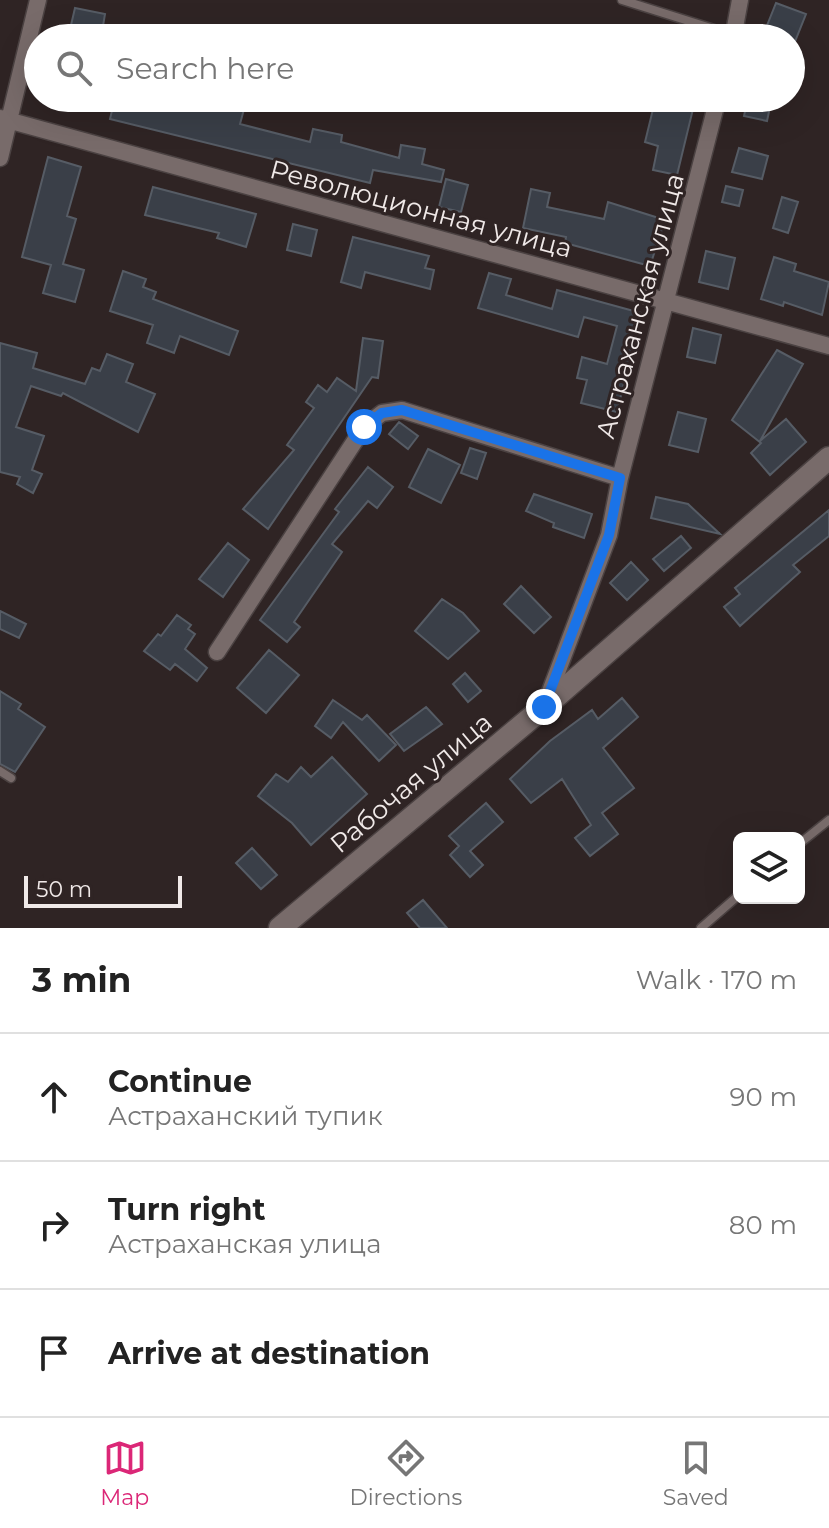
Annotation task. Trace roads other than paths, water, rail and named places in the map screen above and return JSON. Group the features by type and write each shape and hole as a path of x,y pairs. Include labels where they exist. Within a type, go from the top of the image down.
{"street":[{"path":"31,24 38,0"},
{"path":"736,24 740,0"},
{"path":"0,158 5,120 24,51"},
{"name":"Астраханская улица","path":"544,707 609,535 620,478 715,112"},
{"name":"Революционная улица","path":"5,120 829,346"},
{"path":"217,652 364,427 382,413 402,410 620,478"},
{"name":"Рабочая улица","path":"280,928 544,707 829,458"}],"lane":[{"path":"622,0 695,24"},
{"path":"0,771 11,778"},
{"path":"805,839 829,820"},
{"path":"701,928 733,900"}]}
